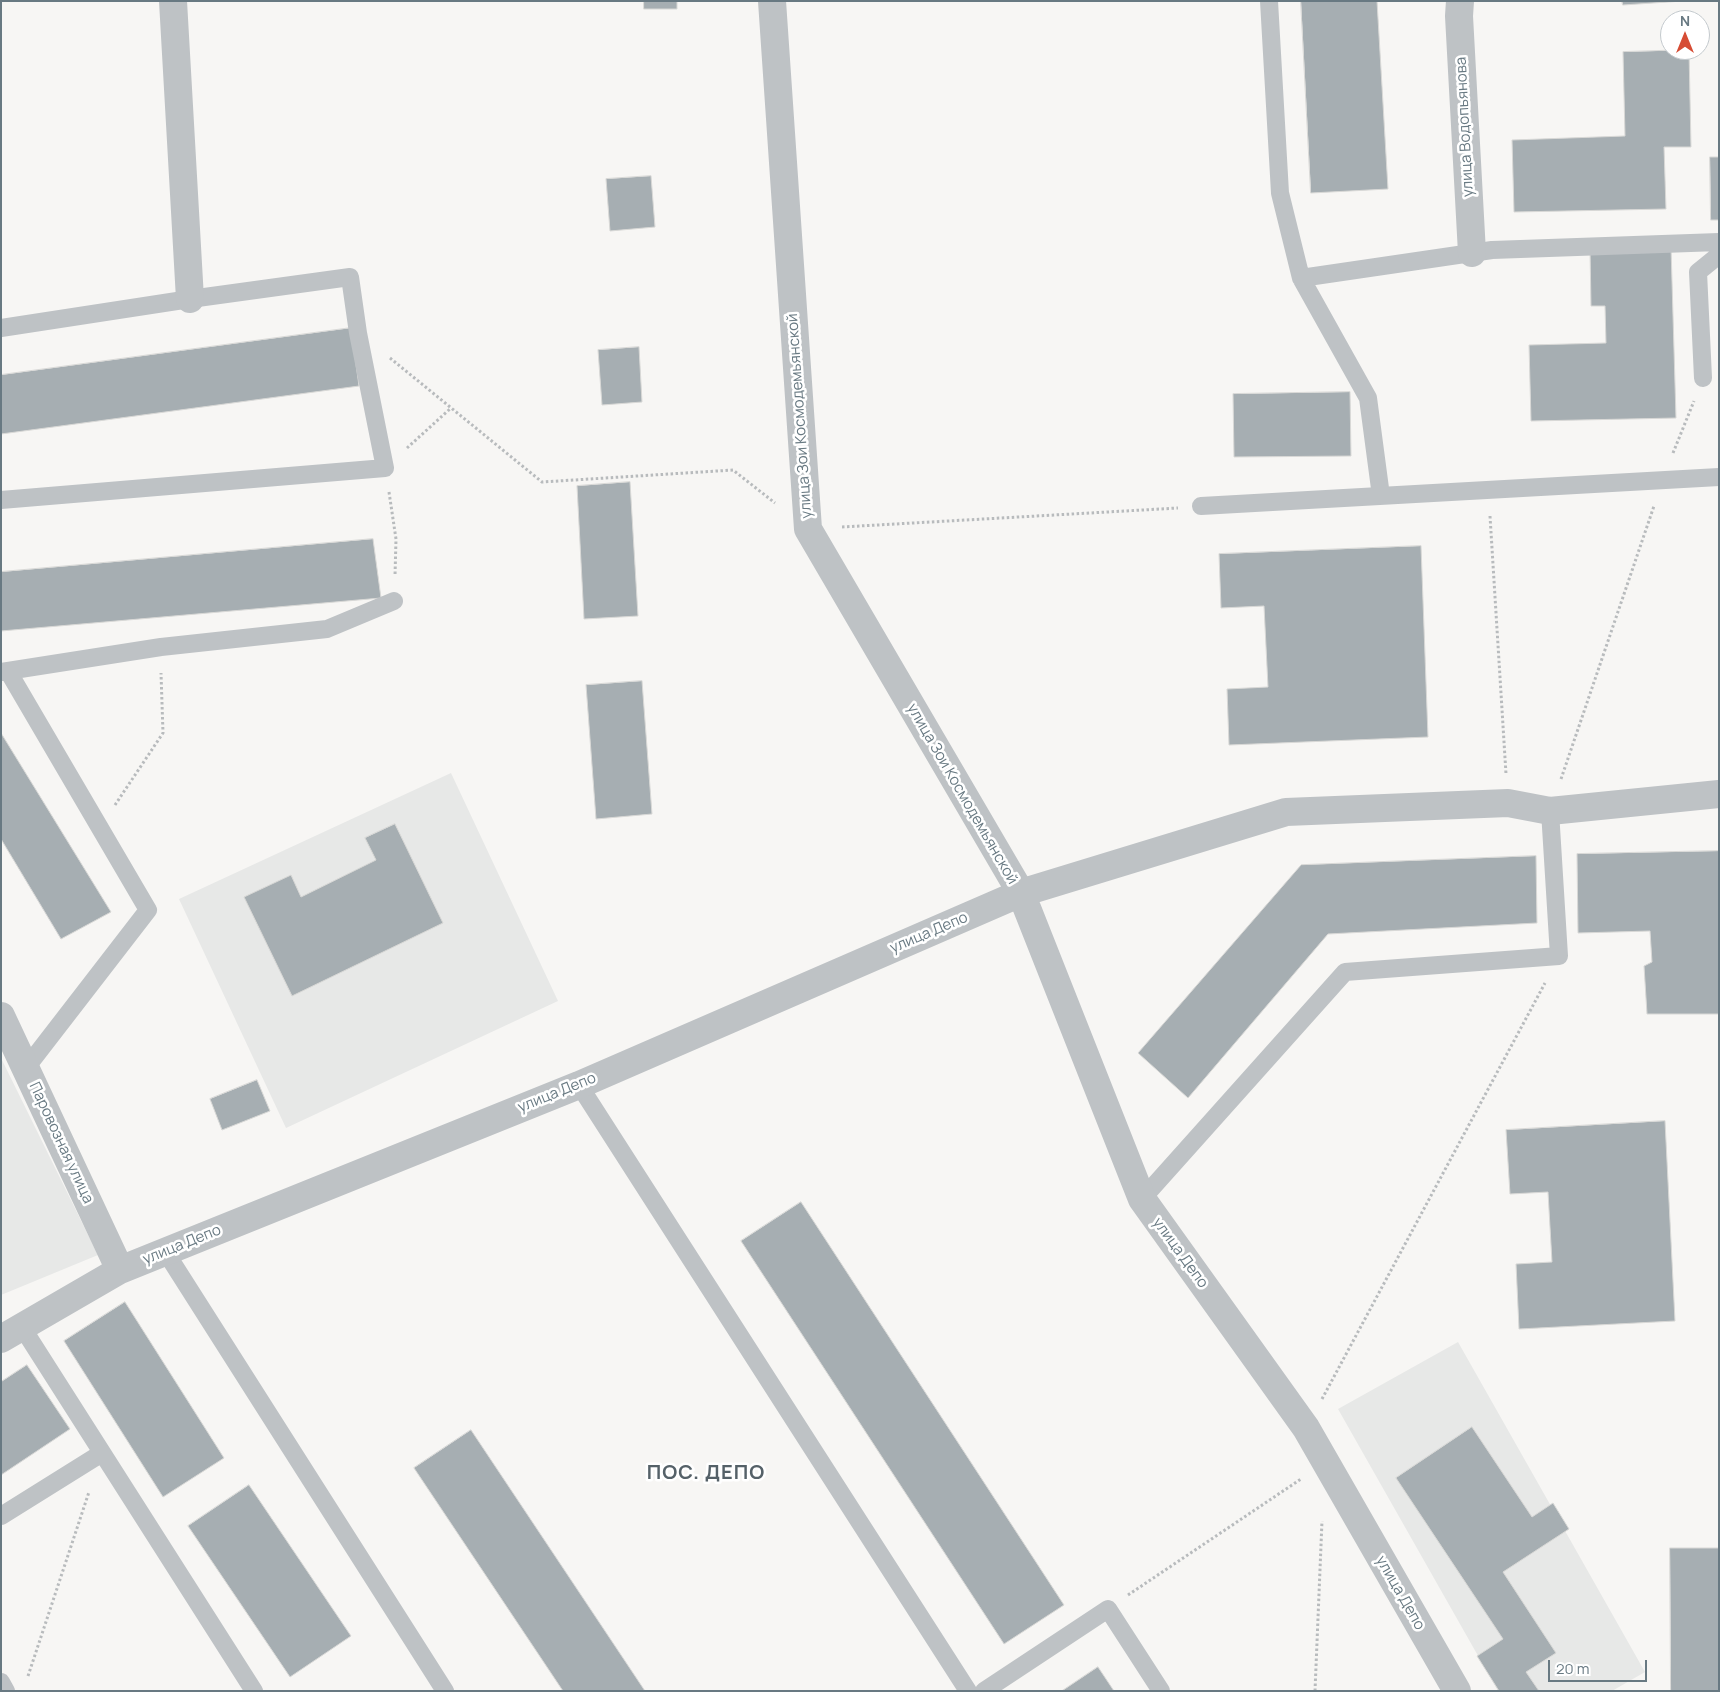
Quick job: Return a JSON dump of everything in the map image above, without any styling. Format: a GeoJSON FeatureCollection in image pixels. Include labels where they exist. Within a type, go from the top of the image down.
{"type":"FeatureCollection","features":[{"type":"Feature","properties":{"kind":"street"},"geometry":{"type":"LineString","coordinates":[[172,1],[190,299]]}},
{"type":"Feature","properties":{"kind":"street","name":"улица Зои Космодемьянской"},"geometry":{"type":"LineString","coordinates":[[772,1],[808,529],[1021,893]]}},
{"type":"Feature","properties":{"kind":"street","name":"улица Водопьянова"},"geometry":{"type":"LineString","coordinates":[[1460,1],[1459,16],[1472,253]]}},
{"type":"Feature","properties":{"kind":"street"},"geometry":{"type":"LineString","coordinates":[[1021,893],[1286,812],[1508,803],[1550,811],[1719,794]]}},
{"type":"Feature","properties":{"kind":"street","name":"улица Депо"},"geometry":{"type":"LineString","coordinates":[[12,1333],[120,1270],[579,1085],[1021,893],[1142,1199],[1306,1428],[1457,1691]]}},
{"type":"Feature","properties":{"kind":"street","name":"Паровозная улица"},"geometry":{"type":"LineString","coordinates":[[1,1016],[120,1270]]}},
{"type":"Feature","properties":{"kind":"lane"},"geometry":{"type":"LineString","coordinates":[[1268,1],[1280,194],[1302,278],[1368,398],[1381,496]]}},
{"type":"Feature","properties":{"kind":"lane"},"geometry":{"type":"LineString","coordinates":[[1302,278],[1492,250],[1719,242]]}},
{"type":"Feature","properties":{"kind":"lane"},"geometry":{"type":"LineString","coordinates":[[1702,378],[1698,272],[1719,255]]}},
{"type":"Feature","properties":{"kind":"lane"},"geometry":{"type":"LineString","coordinates":[[1,328],[350,277],[358,333],[386,468],[1,500]]}},
{"type":"Feature","properties":{"kind":"lane"},"geometry":{"type":"LineString","coordinates":[[1201,506],[1719,477]]}},
{"type":"Feature","properties":{"kind":"lane"},"geometry":{"type":"LineString","coordinates":[[26,1068],[148,910],[5,671],[161,647],[327,629],[394,601]]}},
{"type":"Feature","properties":{"kind":"lane"},"geometry":{"type":"LineString","coordinates":[[1142,1199],[1345,972],[1559,956],[1550,811]]}},
{"type":"Feature","properties":{"kind":"lane"},"geometry":{"type":"LineString","coordinates":[[579,1085],[968,1691]]}},
{"type":"Feature","properties":{"kind":"lane"},"geometry":{"type":"LineString","coordinates":[[165,1251],[445,1691]]}},
{"type":"Feature","properties":{"kind":"lane"},"geometry":{"type":"LineString","coordinates":[[12,1333],[102,1453],[254,1691]]}},
{"type":"Feature","properties":{"kind":"lane"},"geometry":{"type":"LineString","coordinates":[[1,1516],[102,1453]]}},
{"type":"Feature","properties":{"kind":"lane"},"geometry":{"type":"LineString","coordinates":[[984,1691],[1108,1609],[1161,1691]]}},
{"type":"Feature","properties":{"kind":"lane"},"geometry":{"type":"LineString","coordinates":[[1,1682],[6,1691]]}},
{"type":"Feature","properties":{"kind":"path"},"geometry":{"type":"LineString","coordinates":[[358,333],[542,482],[733,470],[808,529],[1201,506]]}},
{"type":"Feature","properties":{"kind":"path"},"geometry":{"type":"LineString","coordinates":[[1550,811],[1662,480],[1702,378]]}},
{"type":"Feature","properties":{"kind":"path"},"geometry":{"type":"LineString","coordinates":[[394,601],[396,539],[386,468],[451,408]]}},
{"type":"Feature","properties":{"kind":"path"},"geometry":{"type":"LineString","coordinates":[[1489,490],[1508,803]]}},
{"type":"Feature","properties":{"kind":"path"},"geometry":{"type":"LineString","coordinates":[[100,828],[163,733],[161,647]]}},
{"type":"Feature","properties":{"kind":"path"},"geometry":{"type":"LineString","coordinates":[[1306,1428],[1559,956]]}},
{"type":"Feature","properties":{"kind":"path"},"geometry":{"type":"LineString","coordinates":[[26,1682],[102,1453]]}},
{"type":"Feature","properties":{"kind":"path"},"geometry":{"type":"LineString","coordinates":[[1108,1609],[1325,1463]]}},
{"type":"Feature","properties":{"kind":"path"},"geometry":{"type":"LineString","coordinates":[[1315,1691],[1323,1512]]}},
{"type":"Feature","properties":{"kind":"shaded area"},"geometry":{"type":"Polygon","coordinates":[[[451,773],[558,1001],[286,1128],[179,899],[451,773]]]}},
{"type":"Feature","properties":{"kind":"shaded area"},"geometry":{"type":"Polygon","coordinates":[[[1,1058],[98,1255],[1,1295],[1,1058]]]}},
{"type":"Feature","properties":{"kind":"shaded area"},"geometry":{"type":"Polygon","coordinates":[[[1458,1342],[1645,1672],[1612,1691],[1498,1691],[1338,1409],[1458,1342]]]}},
{"type":"Feature","properties":{"kind":"building"},"geometry":{"type":"Polygon","coordinates":[[[644,1],[677,1],[677,9],[644,9],[644,1]]]}},
{"type":"Feature","properties":{"kind":"building"},"geometry":{"type":"Polygon","coordinates":[[[1301,1],[1377,1],[1388,189],[1311,193],[1301,1]]]}},
{"type":"Feature","properties":{"kind":"building"},"geometry":{"type":"Polygon","coordinates":[[[1622,1],[1683,1],[1623,5],[1622,1]]]}},
{"type":"Feature","properties":{"kind":"building"},"geometry":{"type":"Polygon","coordinates":[[[1660,51],[1660,60],[1689,60],[1691,147],[1664,147],[1666,209],[1514,212],[1512,140],[1625,136],[1623,52],[1660,51]]]}},
{"type":"Feature","properties":{"kind":"building"},"geometry":{"type":"Polygon","coordinates":[[[1710,157],[1719,157],[1719,220],[1711,220],[1710,157]]]}},
{"type":"Feature","properties":{"kind":"building"},"geometry":{"type":"Polygon","coordinates":[[[651,176],[655,227],[610,231],[606,179],[651,176]]]}},
{"type":"Feature","properties":{"kind":"building"},"geometry":{"type":"Polygon","coordinates":[[[1671,247],[1676,418],[1531,421],[1529,345],[1606,343],[1605,306],[1591,306],[1590,249],[1671,247]]]}},
{"type":"Feature","properties":{"kind":"building"},"geometry":{"type":"Polygon","coordinates":[[[351,328],[359,386],[1,434],[1,375],[351,328]]]}},
{"type":"Feature","properties":{"kind":"building"},"geometry":{"type":"Polygon","coordinates":[[[639,347],[642,402],[602,405],[598,350],[639,347]]]}},
{"type":"Feature","properties":{"kind":"building"},"geometry":{"type":"Polygon","coordinates":[[[1350,392],[1351,456],[1234,457],[1233,394],[1350,392]]]}},
{"type":"Feature","properties":{"kind":"building"},"geometry":{"type":"Polygon","coordinates":[[[630,482],[638,616],[584,619],[577,486],[630,482]]]}},
{"type":"Feature","properties":{"kind":"building"},"geometry":{"type":"Polygon","coordinates":[[[373,539],[381,598],[1,631],[1,572],[373,539]]]}},
{"type":"Feature","properties":{"kind":"building"},"geometry":{"type":"Polygon","coordinates":[[[1421,546],[1428,737],[1229,745],[1227,689],[1268,687],[1264,606],[1221,608],[1219,554],[1421,546]]]}},
{"type":"Feature","properties":{"kind":"building"},"geometry":{"type":"Polygon","coordinates":[[[642,681],[652,814],[596,819],[586,685],[642,681]]]}},
{"type":"Feature","properties":{"kind":"building"},"geometry":{"type":"Polygon","coordinates":[[[1,733],[111,912],[61,939],[1,839],[1,733]]]}},
{"type":"Feature","properties":{"kind":"building"},"geometry":{"type":"Polygon","coordinates":[[[395,824],[443,923],[292,996],[244,897],[291,875],[301,897],[376,860],[365,838],[395,824]]]}},
{"type":"Feature","properties":{"kind":"building"},"geometry":{"type":"Polygon","coordinates":[[[1719,851],[1719,1014],[1647,1014],[1644,966],[1652,962],[1650,931],[1578,933],[1577,854],[1719,851]]]}},
{"type":"Feature","properties":{"kind":"building"},"geometry":{"type":"Polygon","coordinates":[[[1536,856],[1537,923],[1328,934],[1188,1098],[1138,1053],[1301,865],[1536,856]]]}},
{"type":"Feature","properties":{"kind":"building"},"geometry":{"type":"Polygon","coordinates":[[[257,1080],[270,1111],[222,1130],[210,1099],[257,1080]]]}},
{"type":"Feature","properties":{"kind":"building"},"geometry":{"type":"Polygon","coordinates":[[[1665,1121],[1675,1321],[1519,1329],[1516,1264],[1552,1262],[1548,1192],[1510,1194],[1506,1130],[1665,1121]]]}},
{"type":"Feature","properties":{"kind":"building"},"geometry":{"type":"Polygon","coordinates":[[[801,1202],[1064,1605],[1004,1644],[741,1241],[801,1202]]]}},
{"type":"Feature","properties":{"kind":"building"},"geometry":{"type":"Polygon","coordinates":[[[125,1302],[224,1458],[163,1497],[64,1341],[125,1302]]]}},
{"type":"Feature","properties":{"kind":"building"},"geometry":{"type":"Polygon","coordinates":[[[27,1365],[70,1429],[1,1475],[1,1382],[27,1365]]]}},
{"type":"Feature","properties":{"kind":"building"},"geometry":{"type":"Polygon","coordinates":[[[1472,1427],[1532,1517],[1553,1503],[1569,1529],[1503,1572],[1556,1653],[1526,1672],[1539,1691],[1499,1691],[1477,1656],[1503,1639],[1396,1478],[1472,1427]]]}},
{"type":"Feature","properties":{"kind":"building"},"geometry":{"type":"Polygon","coordinates":[[[471,1430],[645,1691],[563,1691],[414,1468],[471,1430]]]}},
{"type":"Feature","properties":{"kind":"building"},"geometry":{"type":"Polygon","coordinates":[[[249,1485],[351,1636],[290,1677],[188,1526],[249,1485]]]}},
{"type":"Feature","properties":{"kind":"building"},"geometry":{"type":"Polygon","coordinates":[[[1670,1548],[1719,1548],[1719,1691],[1671,1691],[1670,1548]]]}},
{"type":"Feature","properties":{"kind":"building"},"geometry":{"type":"Polygon","coordinates":[[[1098,1667],[1114,1691],[1062,1691],[1098,1667]]]}},
{"type":"Feature","properties":{"kind":"district","name":"ПОС. ДЕПО"},"geometry":{"type":"Point","coordinates":[706,1473]}}]}
